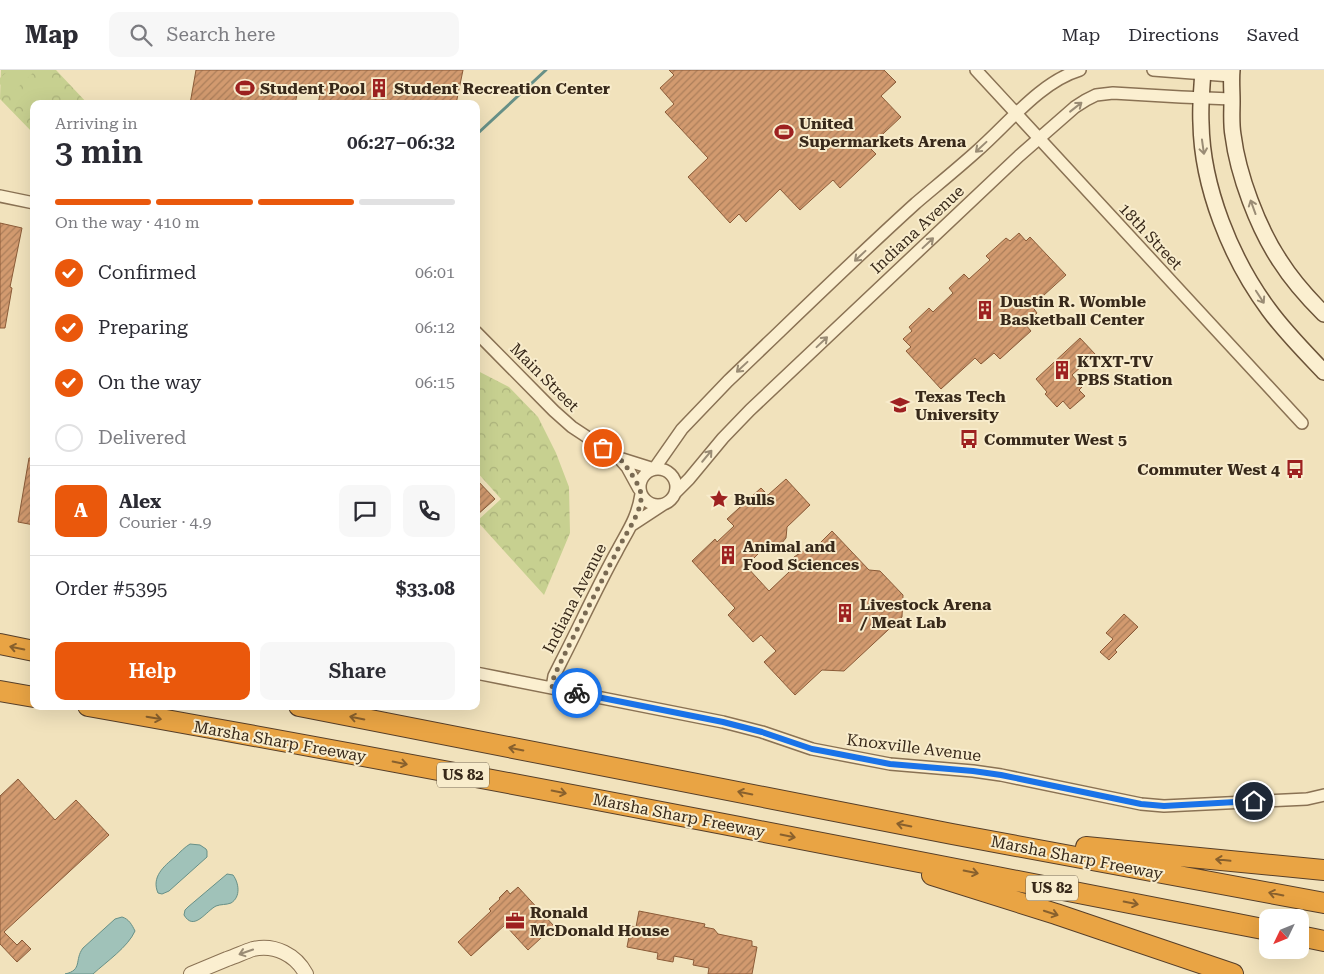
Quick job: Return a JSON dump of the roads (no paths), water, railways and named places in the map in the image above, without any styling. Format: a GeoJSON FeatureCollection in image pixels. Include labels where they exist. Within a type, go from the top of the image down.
{"type":"FeatureCollection","features":[{"type":"Feature","properties":{"kind":"highway"},"geometry":{"type":"LineString","coordinates":[[0,644],[30,650]]}},
{"type":"Feature","properties":{"kind":"highway"},"geometry":{"type":"LineString","coordinates":[[0,691],[30,696]]}},
{"type":"Feature","properties":{"kind":"highway","name":"Marsha Sharp Freeway"},"geometry":{"type":"LineString","coordinates":[[111,710],[528,786],[1259,928]]}},
{"type":"Feature","properties":{"kind":"highway","name":"Marsha Sharp Freeway"},"geometry":{"type":"LineString","coordinates":[[320,710],[952,834],[1324,903]]}},
{"type":"Feature","properties":{"kind":"highway"},"geometry":{"type":"LineString","coordinates":[[952,834],[1324,870]]}},
{"type":"Feature","properties":{"kind":"highway"},"geometry":{"type":"LineString","coordinates":[[838,845],[1056,914],[1233,974]]}},
{"type":"Feature","properties":{"kind":"highway"},"geometry":{"type":"LineString","coordinates":[[1309,938],[1324,941]]}},
{"type":"Feature","properties":{"kind":"main road"},"geometry":{"type":"LineString","coordinates":[[1202,72],[1200,122],[1202,140],[1208,178],[1219,217],[1234,253],[1267,308],[1289,335],[1324,372]]}},
{"type":"Feature","properties":{"kind":"main road"},"geometry":{"type":"LineString","coordinates":[[1231,73],[1233,136],[1237,157],[1256,216],[1281,263],[1324,314]]}},
{"type":"Feature","properties":{"kind":"street","name":"18th Street"},"geometry":{"type":"LineString","coordinates":[[976,70],[1302,423]]}},
{"type":"Feature","properties":{"kind":"street","name":"Indiana Avenue"},"geometry":{"type":"LineString","coordinates":[[654,469],[682,429],[728,381],[906,213],[1038,94],[1057,79],[1080,70]]}},
{"type":"Feature","properties":{"kind":"street"},"geometry":{"type":"LineString","coordinates":[[1153,70],[1231,73]]}},
{"type":"Feature","properties":{"kind":"street","name":"Indiana Avenue"},"geometry":{"type":"LineString","coordinates":[[675,493],[722,438],[750,410],[1039,139],[1086,100],[1113,92],[1232,99]]}},
{"type":"Feature","properties":{"kind":"street"},"geometry":{"type":"LineString","coordinates":[[0,196],[30,202]]}},
{"type":"Feature","properties":{"kind":"street","name":"Main Street"},"geometry":{"type":"LineString","coordinates":[[480,336],[572,427],[619,458],[627,467],[640,492]]}},
{"type":"Feature","properties":{"kind":"street","name":"Main Street"},"geometry":{"type":"LineString","coordinates":[[619,458],[654,469]]}},
{"type":"Feature","properties":{"kind":"street"},"geometry":{"type":"LineString","coordinates":[[654,469],[662,470],[672,476],[676,487],[672,498],[664,504],[648,503],[640,492],[642,478],[646,473],[654,469]]}},
{"type":"Feature","properties":{"kind":"street","name":"Indiana Avenue"},"geometry":{"type":"LineString","coordinates":[[552,688],[554,676],[617,550],[632,525],[640,503],[640,492]]}},
{"type":"Feature","properties":{"kind":"street","name":"Indiana Avenue"},"geometry":{"type":"LineString","coordinates":[[632,525],[664,504]]}},
{"type":"Feature","properties":{"kind":"street","name":"Knoxville Avenue"},"geometry":{"type":"LineString","coordinates":[[480,674],[723,722],[762,732],[812,749],[890,764],[1001,775],[1141,804],[1164,806],[1307,799],[1324,795]]}},
{"type":"Feature","properties":{"kind":"street"},"geometry":{"type":"LineString","coordinates":[[191,974],[254,949],[267,948],[286,953],[292,957],[302,966],[306,974]]}},
{"type":"Feature","properties":{"kind":"water"},"geometry":{"type":"Polygon","coordinates":[[[190,844],[200,845],[206,849],[207,857],[169,891],[162,894],[158,893],[156,882],[160,872],[190,844]]]}},
{"type":"Feature","properties":{"kind":"water"},"geometry":{"type":"Polygon","coordinates":[[[227,874],[233,875],[237,882],[238,894],[234,900],[229,904],[216,906],[196,921],[188,920],[184,915],[185,910],[227,874]]]}},
{"type":"Feature","properties":{"kind":"water"},"geometry":{"type":"Polygon","coordinates":[[[122,917],[131,924],[135,931],[122,948],[93,974],[65,974],[74,970],[83,948],[115,919],[122,917]]]}},
{"type":"Feature","properties":{"kind":"waterway"},"geometry":{"type":"LineString","coordinates":[[480,131],[546,70]]}},
{"type":"Feature","properties":{"kind":"place","name":"Student Pool"},"geometry":{"type":"Point","coordinates":[245,88]}},
{"type":"Feature","properties":{"kind":"place","name":"Student Recreation Center"},"geometry":{"type":"Point","coordinates":[379,88]}},
{"type":"Feature","properties":{"kind":"place","name":"United Supermarkets Arena"},"geometry":{"type":"Point","coordinates":[784,132]}},
{"type":"Feature","properties":{"kind":"place","name":"Dustin R. Womble Basketball Center"},"geometry":{"type":"Point","coordinates":[985,310]}},
{"type":"Feature","properties":{"kind":"place","name":"KTXT-TV PBS Station"},"geometry":{"type":"Point","coordinates":[1062,370]}},
{"type":"Feature","properties":{"kind":"place","name":"Texas Tech University"},"geometry":{"type":"Point","coordinates":[900,405]}},
{"type":"Feature","properties":{"kind":"place","name":"Commuter West 5"},"geometry":{"type":"Point","coordinates":[969,439]}},
{"type":"Feature","properties":{"kind":"place","name":"Commuter West 4"},"geometry":{"type":"Point","coordinates":[1295,469]}},
{"type":"Feature","properties":{"kind":"place","name":"Bulls"},"geometry":{"type":"Point","coordinates":[719,499]}},
{"type":"Feature","properties":{"kind":"place","name":"Animal and Food Sciences"},"geometry":{"type":"Point","coordinates":[728,555]}},
{"type":"Feature","properties":{"kind":"place","name":"Livestock Arena / Meat Lab"},"geometry":{"type":"Point","coordinates":[845,613]}},
{"type":"Feature","properties":{"kind":"place","name":"Ronald McDonald House"},"geometry":{"type":"Point","coordinates":[515,921]}}]}
